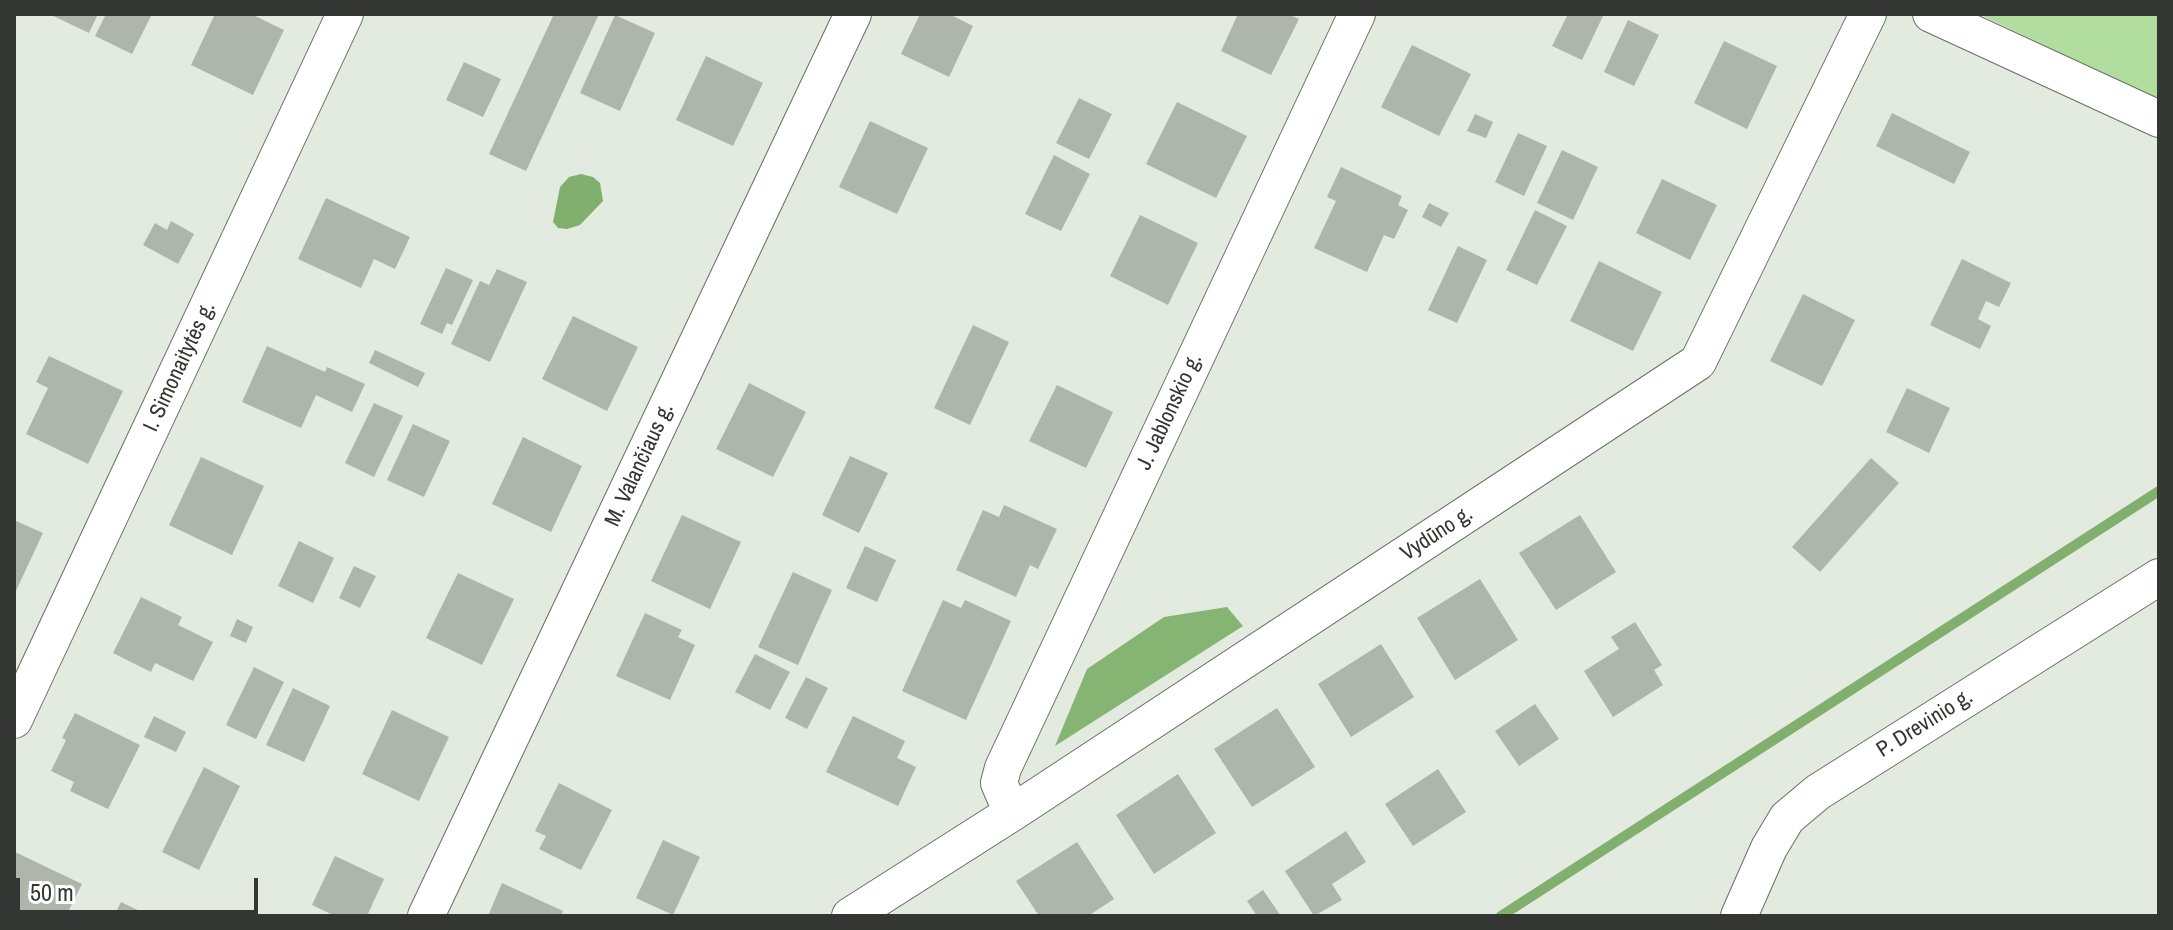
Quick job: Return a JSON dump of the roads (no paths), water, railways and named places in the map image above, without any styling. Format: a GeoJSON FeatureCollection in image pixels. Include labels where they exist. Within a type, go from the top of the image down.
{"type":"FeatureCollection","features":[{"type":"Feature","properties":{"kind":"street","name":"I. Simonaitytės g."},"geometry":{"type":"LineString","coordinates":[[16,710],[345,14]]}},
{"type":"Feature","properties":{"kind":"street","name":"M. Valančiaus g."},"geometry":{"type":"LineString","coordinates":[[426,916],[853,14]]}},
{"type":"Feature","properties":{"kind":"street","name":"J. Jablonskio g."},"geometry":{"type":"LineString","coordinates":[[1015,811],[999,783],[1003,768],[1357,14]]}},
{"type":"Feature","properties":{"kind":"street","name":"Vydūno g."},"geometry":{"type":"LineString","coordinates":[[850,916],[1698,362],[1868,14]]}},
{"type":"Feature","properties":{"kind":"street"},"geometry":{"type":"LineString","coordinates":[[1931,14],[2159,119]]}},
{"type":"Feature","properties":{"kind":"street","name":"P. Drevinio g."},"geometry":{"type":"LineString","coordinates":[[1739,916],[1769,848],[1787,818],[1818,792],[2159,577]]}},
{"type":"Feature","properties":{"kind":"waterway"},"geometry":{"type":"LineString","coordinates":[[1501,916],[2159,491]]}}]}
